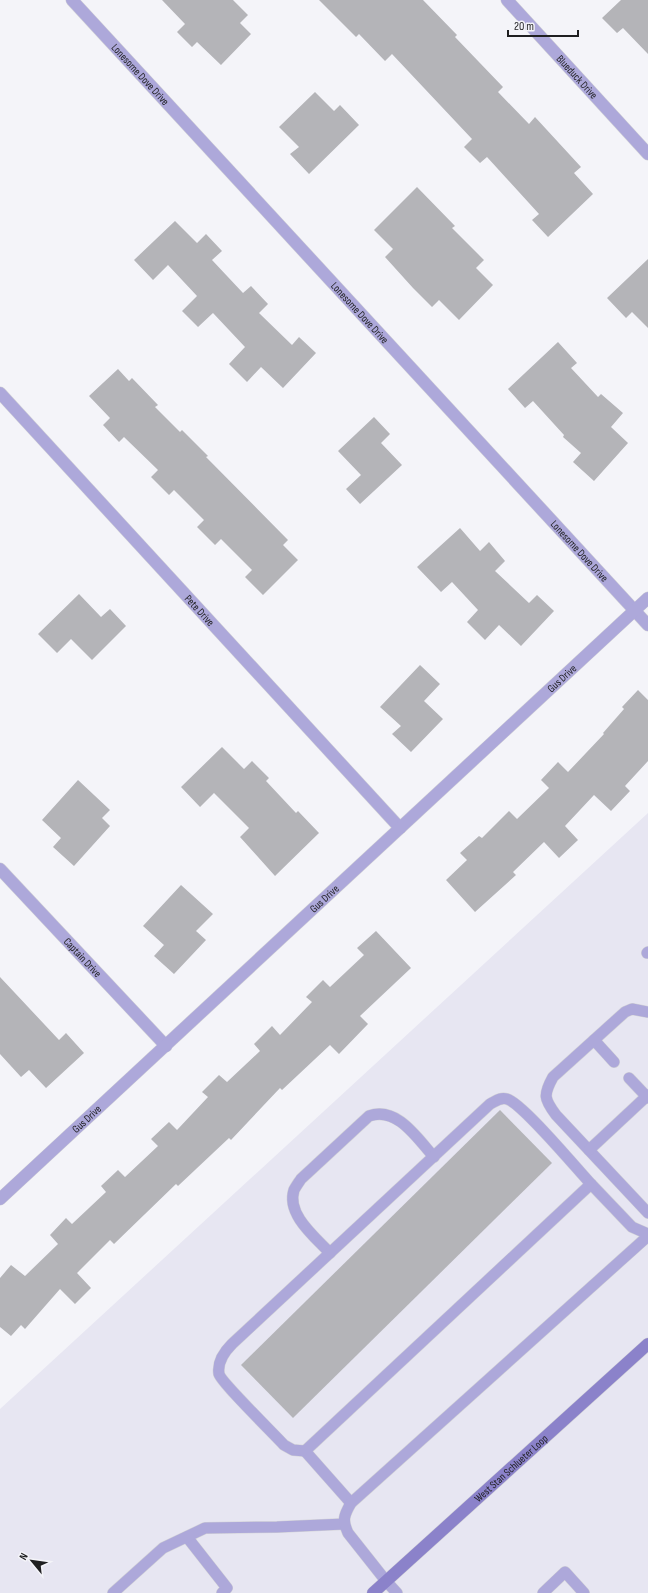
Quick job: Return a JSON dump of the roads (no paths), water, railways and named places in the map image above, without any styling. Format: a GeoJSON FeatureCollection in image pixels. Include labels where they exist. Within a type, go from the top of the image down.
{"type":"FeatureCollection","features":[{"type":"Feature","properties":{"kind":"main road","name":"West Stan Schlueter Loop"},"geometry":{"type":"LineString","coordinates":[[373,1593],[648,1344]]}},
{"type":"Feature","properties":{"kind":"street","name":"Lonesome Dove Drive"},"geometry":{"type":"LineString","coordinates":[[72,0],[648,625]]}},
{"type":"Feature","properties":{"kind":"street","name":"Blueduck Drive"},"geometry":{"type":"LineString","coordinates":[[507,0],[648,154]]}},
{"type":"Feature","properties":{"kind":"street","name":"Pete Drive"},"geometry":{"type":"LineString","coordinates":[[0,393],[400,828]]}},
{"type":"Feature","properties":{"kind":"street","name":"Gus Drive"},"geometry":{"type":"LineString","coordinates":[[0,1199],[648,598]]}},
{"type":"Feature","properties":{"kind":"street","name":"Captain Drive"},"geometry":{"type":"LineString","coordinates":[[0,868],[166,1046]]}},
{"type":"Feature","properties":{"kind":"lane"},"geometry":{"type":"LineString","coordinates":[[648,1012],[632,1009],[625,1012],[553,1077],[546,1089],[545,1097],[556,1115],[648,1213]]}},
{"type":"Feature","properties":{"kind":"lane"},"geometry":{"type":"LineString","coordinates":[[594,1040],[614,1062]]}},
{"type":"Feature","properties":{"kind":"lane"},"geometry":{"type":"LineString","coordinates":[[589,1150],[648,1096],[629,1078]]}},
{"type":"Feature","properties":{"kind":"lane"},"geometry":{"type":"LineString","coordinates":[[351,1503],[305,1451],[293,1450],[284,1445],[228,1386],[219,1375],[219,1362],[224,1353],[232,1344],[490,1104],[500,1098],[508,1099],[523,1110],[632,1227],[648,1235],[351,1503],[345,1513],[344,1524],[348,1533],[396,1593]]}},
{"type":"Feature","properties":{"kind":"lane"},"geometry":{"type":"LineString","coordinates":[[330,1253],[299,1219],[294,1210],[294,1190],[301,1179],[369,1116],[377,1113],[395,1117],[434,1157]]}},
{"type":"Feature","properties":{"kind":"lane"},"geometry":{"type":"LineString","coordinates":[[305,1451],[591,1184]]}},
{"type":"Feature","properties":{"kind":"lane"},"geometry":{"type":"LineString","coordinates":[[113,1593],[163,1548],[205,1528],[344,1524]]}},
{"type":"Feature","properties":{"kind":"lane"},"geometry":{"type":"LineString","coordinates":[[187,1537],[228,1588],[222,1593]]}},
{"type":"Feature","properties":{"kind":"lane"},"geometry":{"type":"LineString","coordinates":[[543,1593],[565,1572],[584,1593]]}}]}
